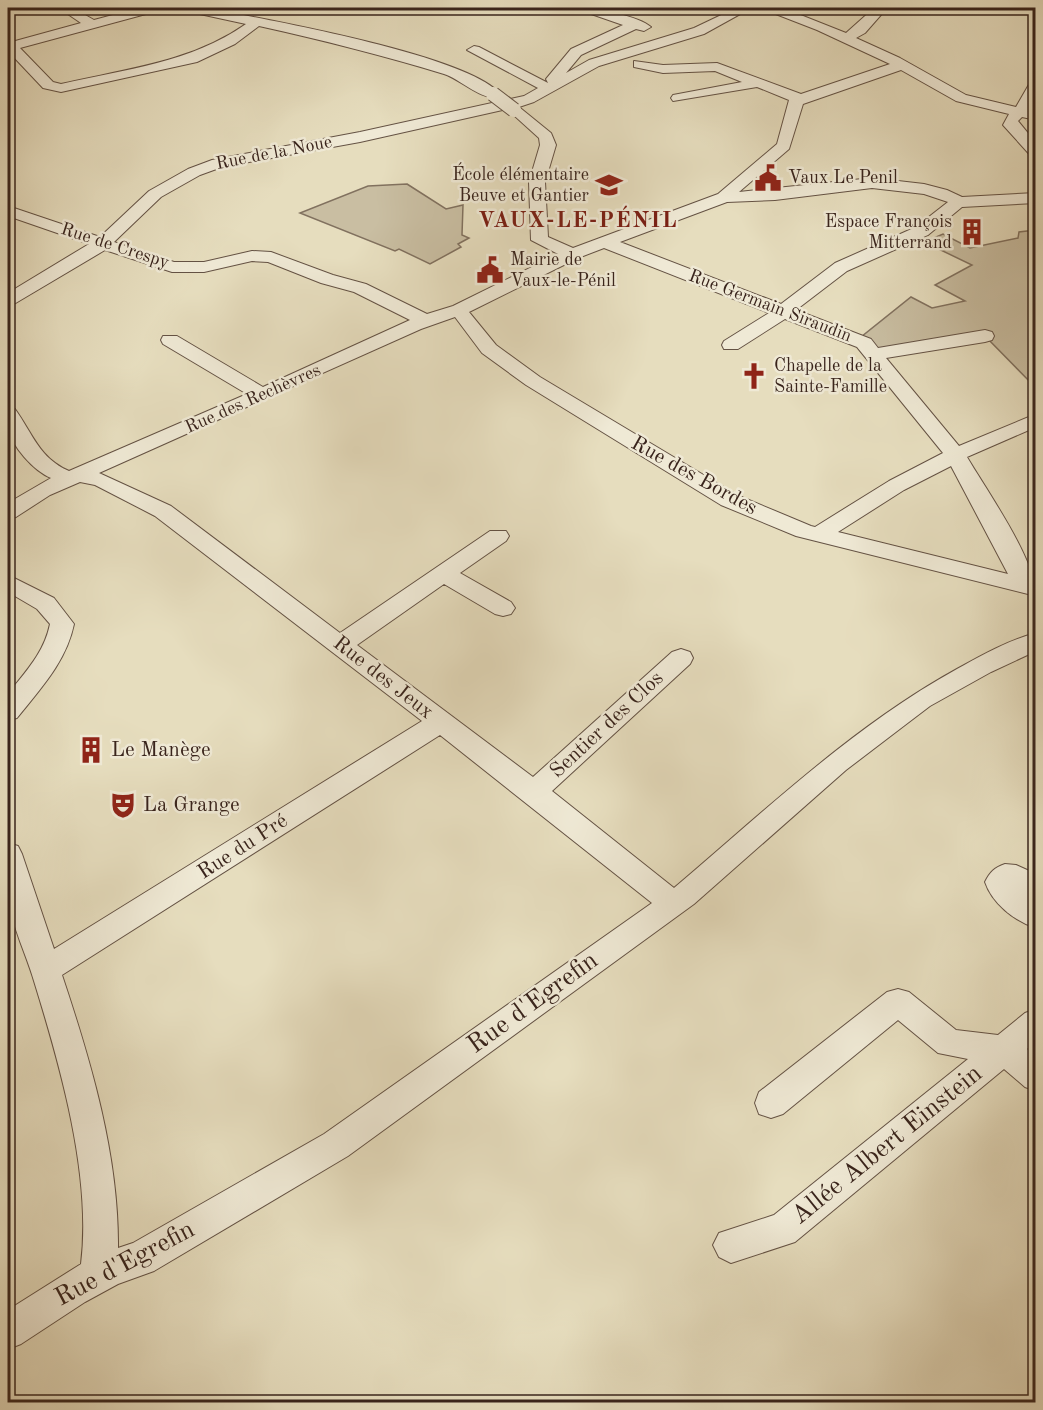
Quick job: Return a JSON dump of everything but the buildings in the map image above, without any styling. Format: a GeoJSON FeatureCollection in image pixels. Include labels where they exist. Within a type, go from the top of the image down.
{"type":"FeatureCollection","features":[{"type":"Feature","properties":{"kind":"street"},"geometry":{"type":"LineString","coordinates":[[65,8],[92,24]]}},
{"type":"Feature","properties":{"kind":"street"},"geometry":{"type":"LineString","coordinates":[[152,8],[9,46],[48,86],[61,87],[192,59],[230,41],[258,21]]}},
{"type":"Feature","properties":{"kind":"street"},"geometry":{"type":"LineString","coordinates":[[191,8],[357,43],[458,74],[505,103],[546,136],[548,145],[537,182],[540,240],[572,254]]}},
{"type":"Feature","properties":{"kind":"street"},"geometry":{"type":"LineString","coordinates":[[580,8],[679,37]]}},
{"type":"Feature","properties":{"kind":"street","name":"Rue de la Noue"},"geometry":{"type":"LineString","coordinates":[[8,300],[102,244],[155,195],[194,172],[218,162],[360,137],[505,103],[546,88],[594,63],[699,31],[745,8]]}},
{"type":"Feature","properties":{"kind":"street"},"geometry":{"type":"LineString","coordinates":[[772,8],[847,38],[961,98],[1017,114],[1035,116]]}},
{"type":"Feature","properties":{"kind":"street"},"geometry":{"type":"LineString","coordinates":[[847,38],[860,30],[881,8]]}},
{"type":"Feature","properties":{"kind":"street","name":"Rue de la Noue"},"geometry":{"type":"LineString","coordinates":[[546,88],[576,52],[636,24]]}},
{"type":"Feature","properties":{"kind":"street"},"geometry":{"type":"LineString","coordinates":[[474,50],[546,88]]}},
{"type":"Feature","properties":{"kind":"street"},"geometry":{"type":"LineString","coordinates":[[571,57],[594,63]]}},
{"type":"Feature","properties":{"kind":"street"},"geometry":{"type":"LineString","coordinates":[[639,64],[663,69],[717,68],[800,99]]}},
{"type":"Feature","properties":{"kind":"street"},"geometry":{"type":"LineString","coordinates":[[724,196],[784,146],[791,130],[794,105],[800,99],[901,65]]}},
{"type":"Feature","properties":{"kind":"street"},"geometry":{"type":"LineString","coordinates":[[678,98],[758,83]]}},
{"type":"Feature","properties":{"kind":"street"},"geometry":{"type":"LineString","coordinates":[[1035,84],[1011,125],[1035,153]]}},
{"type":"Feature","properties":{"kind":"street"},"geometry":{"type":"LineString","coordinates":[[724,196],[751,197],[875,181],[944,194],[958,202],[1035,198]]}},
{"type":"Feature","properties":{"kind":"street","name":"Rue des Rechèvres"},"geometry":{"type":"LineString","coordinates":[[8,512],[42,490],[426,321],[459,310],[572,254],[724,196]]}},
{"type":"Feature","properties":{"kind":"street"},"geometry":{"type":"LineString","coordinates":[[731,345],[784,311],[841,267],[922,231],[958,202]]}},
{"type":"Feature","properties":{"kind":"street","name":"Rue de Crespy"},"geometry":{"type":"LineString","coordinates":[[8,212],[172,267],[204,267],[252,256],[272,257],[327,279],[360,288],[426,321]]}},
{"type":"Feature","properties":{"kind":"street","name":"Rue Germain Siraudin"},"geometry":{"type":"LineString","coordinates":[[604,242],[864,343],[956,454],[1030,587]]}},
{"type":"Feature","properties":{"kind":"street","name":"Rue de la Noue"},"geometry":{"type":"LineString","coordinates":[[8,313],[46,278]]}},
{"type":"Feature","properties":{"kind":"street","name":"Rue des Bordes"},"geometry":{"type":"LineString","coordinates":[[459,310],[477,337],[489,349],[533,381],[729,500],[818,535],[1030,587]]}},
{"type":"Feature","properties":{"kind":"street"},"geometry":{"type":"LineString","coordinates":[[874,354],[985,336]]}},
{"type":"Feature","properties":{"kind":"street"},"geometry":{"type":"LineString","coordinates":[[170,340],[262,395]]}},
{"type":"Feature","properties":{"kind":"street","name":"Rue des Jeux"},"geometry":{"type":"LineString","coordinates":[[8,413],[36,459],[45,468],[73,476],[102,480],[163,510],[534,792],[673,904]]}},
{"type":"Feature","properties":{"kind":"street"},"geometry":{"type":"LineString","coordinates":[[818,535],[874,497],[956,454],[1035,420]]}},
{"type":"Feature","properties":{"kind":"street"},"geometry":{"type":"LineString","coordinates":[[340,645],[498,536]]}},
{"type":"Feature","properties":{"kind":"street"},"geometry":{"type":"LineString","coordinates":[[443,573],[503,608]]}},
{"type":"Feature","properties":{"kind":"street"},"geometry":{"type":"LineString","coordinates":[[8,583],[43,600],[55,611],[62,624],[58,642],[48,662],[8,711]]}},
{"type":"Feature","properties":{"kind":"street","name":"Rue d'Egrefin"},"geometry":{"type":"LineString","coordinates":[[8,1331],[97,1274],[141,1258],[336,1144],[673,904],[711,875],[837,763],[896,718],[972,672],[1035,641]]}},
{"type":"Feature","properties":{"kind":"street","name":"Sentier des Clos"},"geometry":{"type":"LineString","coordinates":[[534,792],[681,658]]}},
{"type":"Feature","properties":{"kind":"street","name":"Rue du Pré"},"geometry":{"type":"LineString","coordinates":[[45,970],[187,884],[440,722]]}},
{"type":"Feature","properties":{"kind":"street"},"geometry":{"type":"LineString","coordinates":[[8,854],[68,1038],[97,1171],[102,1251],[97,1274]]}},
{"type":"Feature","properties":{"kind":"street"},"geometry":{"type":"LineString","coordinates":[[1035,889],[1016,877],[1005,876],[999,882],[1002,891],[1035,916]]}},
{"type":"Feature","properties":{"kind":"street"},"geometry":{"type":"LineString","coordinates":[[771,1103],[898,1002],[949,1043],[1005,1050],[1035,1077]]}},
{"type":"Feature","properties":{"kind":"street","name":"Allée Albert Einstein"},"geometry":{"type":"LineString","coordinates":[[731,1245],[783,1230],[1005,1050],[1035,1023]]}},
{"type":"Feature","properties":{"kind":"shaded area"},"geometry":{"type":"Polygon","coordinates":[[[407,184],[446,209],[463,205],[462,235],[469,238],[458,244],[461,247],[430,264],[399,249],[395,251],[300,213],[368,186],[407,184]]]}},
{"type":"Feature","properties":{"kind":"shaded area"},"geometry":{"type":"Polygon","coordinates":[[[1035,230],[1035,387],[985,336],[878,350],[861,337],[911,297],[932,308],[965,301],[935,285],[972,265],[924,242],[943,234],[970,248],[1018,238],[1019,232],[1035,230]]]}},
{"type":"Feature","properties":{"kind":"place","name":"Vaux Le Penil"},"geometry":{"type":"Point","coordinates":[768,178]}},
{"type":"Feature","properties":{"kind":"place","name":"École élémentaire Beuve et Gantier"},"geometry":{"type":"Point","coordinates":[609,185]}},
{"type":"Feature","properties":{"kind":"place","name":"Espace François Mitterrand"},"geometry":{"type":"Point","coordinates":[972,232]}},
{"type":"Feature","properties":{"kind":"place","name":"Mairie de Vaux-le-Pénil"},"geometry":{"type":"Point","coordinates":[490,270]}},
{"type":"Feature","properties":{"kind":"place","name":"Chapelle de la Sainte-Famille"},"geometry":{"type":"Point","coordinates":[754,376]}},
{"type":"Feature","properties":{"kind":"place","name":"Le Manège"},"geometry":{"type":"Point","coordinates":[91,750]}},
{"type":"Feature","properties":{"kind":"place","name":"La Grange"},"geometry":{"type":"Point","coordinates":[123,805]}},
{"type":"Feature","properties":{"kind":"district","name":"VAUX-LE-PÉNIL"},"geometry":{"type":"Point","coordinates":[578,221]}}]}
